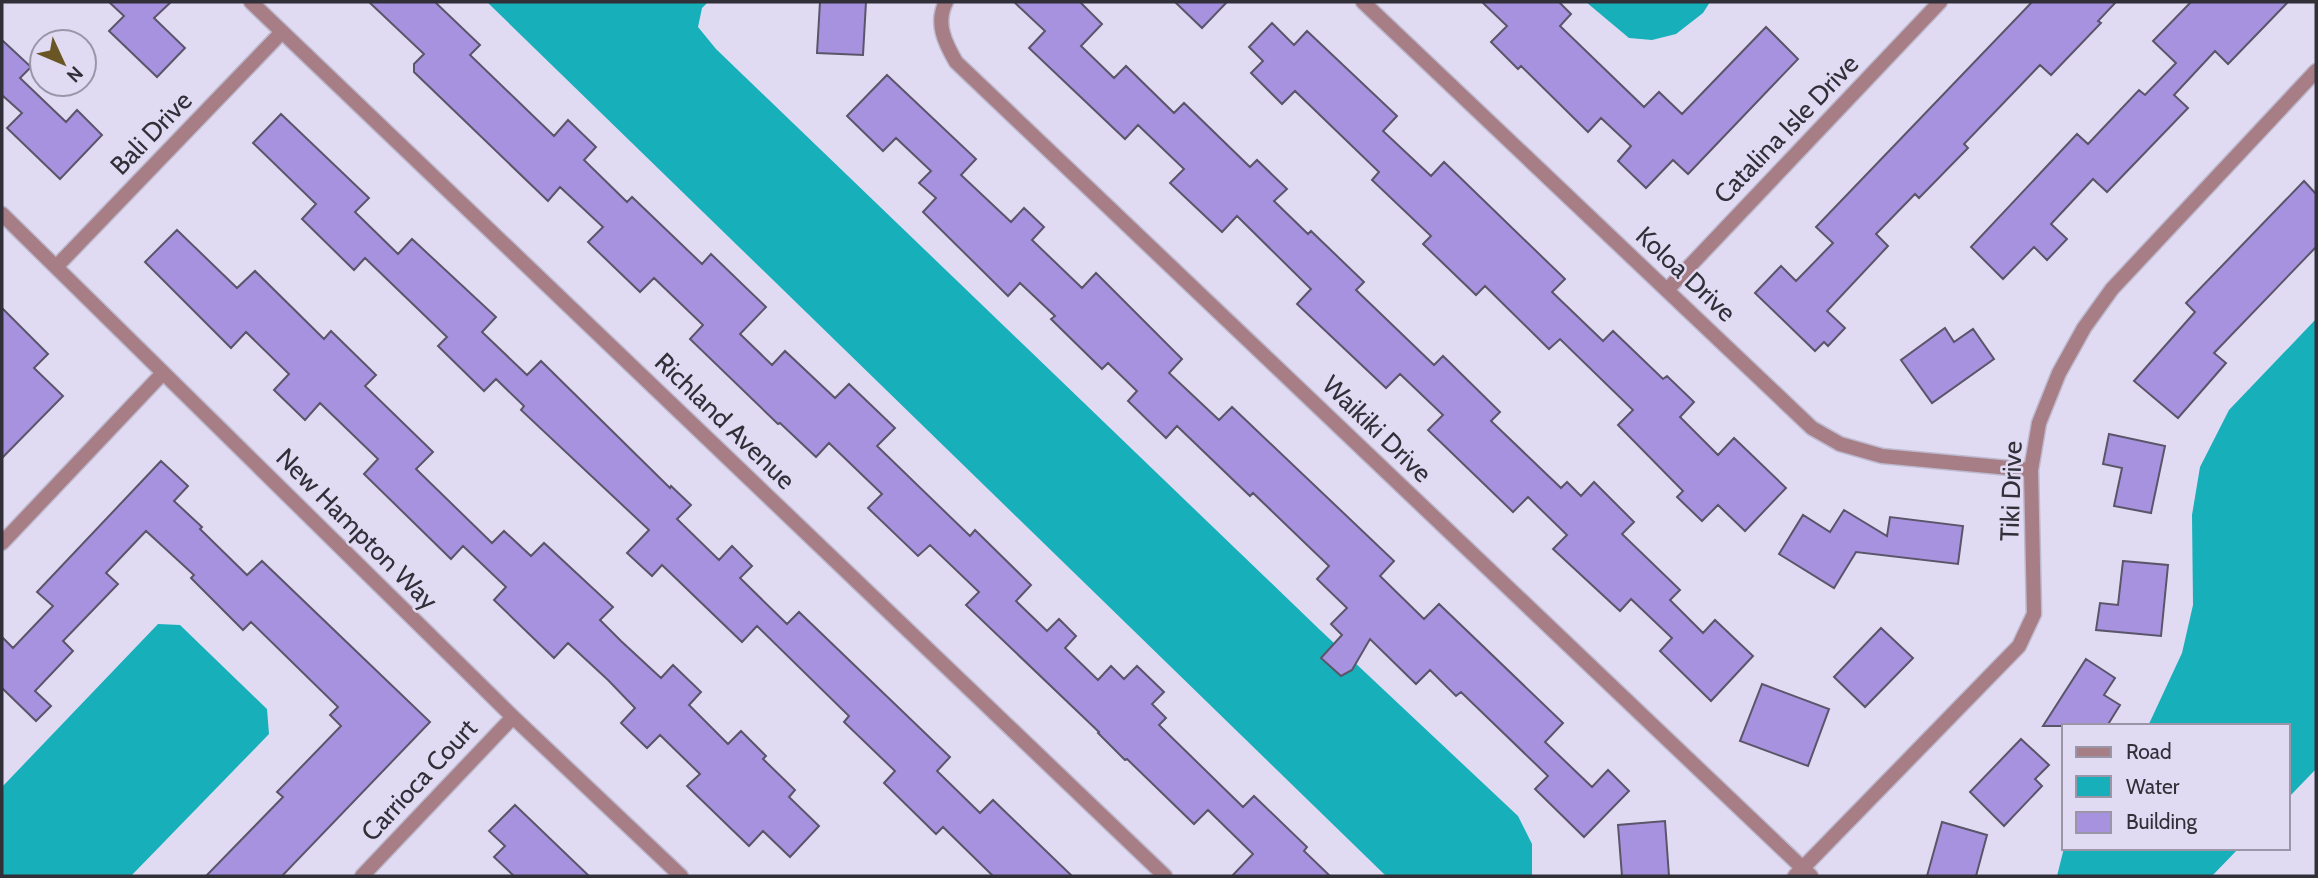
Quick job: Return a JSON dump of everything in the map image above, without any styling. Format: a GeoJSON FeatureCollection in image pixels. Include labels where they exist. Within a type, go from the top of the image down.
{"type":"FeatureCollection","features":[{"type":"Feature","properties":{"kind":"street","name":"Richland Avenue"},"geometry":{"type":"LineString","coordinates":[[251,2],[1165,876]]}},
{"type":"Feature","properties":{"kind":"street","name":"Waikiki Drive"},"geometry":{"type":"LineString","coordinates":[[946,2],[942,9],[941,29],[946,46],[956,62],[1802,874]]}},
{"type":"Feature","properties":{"kind":"street","name":"Koloa Drive"},"geometry":{"type":"LineString","coordinates":[[1363,2],[1812,428],[1839,444],[1882,456],[2031,470]]}},
{"type":"Feature","properties":{"kind":"street","name":"Catalina Isle Drive"},"geometry":{"type":"LineString","coordinates":[[1667,290],[1940,2]]}},
{"type":"Feature","properties":{"kind":"street","name":"Bali Drive"},"geometry":{"type":"LineString","coordinates":[[56,267],[282,32]]}},
{"type":"Feature","properties":{"kind":"street","name":"Tiki Drive"},"geometry":{"type":"LineString","coordinates":[[1802,874],[2019,646],[2034,614],[2031,470],[2039,423],[2059,373],[2084,328],[2112,289],[2316,71]]}},
{"type":"Feature","properties":{"kind":"street","name":"New Hampton Way"},"geometry":{"type":"LineString","coordinates":[[2,214],[513,717],[681,876]]}},
{"type":"Feature","properties":{"kind":"street"},"geometry":{"type":"LineString","coordinates":[[2,543],[163,373]]}},
{"type":"Feature","properties":{"kind":"street","name":"Carrioca Court"},"geometry":{"type":"LineString","coordinates":[[362,876],[513,717]]}},
{"type":"Feature","properties":{"kind":"water"},"geometry":{"type":"Polygon","coordinates":[[[487,2],[708,2],[702,8],[698,27],[716,49],[1319,629],[1518,816],[1532,844],[1532,876],[1386,876],[487,2]]]}},
{"type":"Feature","properties":{"kind":"water"},"geometry":{"type":"Polygon","coordinates":[[[1586,2],[1710,2],[1703,13],[1676,34],[1652,40],[1629,38],[1586,2]]]}},
{"type":"Feature","properties":{"kind":"water"},"geometry":{"type":"Polygon","coordinates":[[[2316,319],[2316,769],[2290,796],[2290,724],[2149,724],[2182,653],[2193,605],[2192,515],[2200,467],[2229,410],[2316,319]]]}},
{"type":"Feature","properties":{"kind":"water"},"geometry":{"type":"Polygon","coordinates":[[[158,624],[180,625],[267,709],[269,734],[131,876],[2,876],[2,787],[158,624]]]}},
{"type":"Feature","properties":{"kind":"water"},"geometry":{"type":"Polygon","coordinates":[[[2064,850],[2237,850],[2212,876],[2057,876],[2064,850]]]}},
{"type":"Feature","properties":{"kind":"building"},"geometry":{"type":"Polygon","coordinates":[[[109,2],[171,2],[154,18],[185,48],[157,77],[109,31],[124,16],[109,2]]]}},
{"type":"Feature","properties":{"kind":"building"},"geometry":{"type":"Polygon","coordinates":[[[369,2],[435,2],[480,45],[470,55],[554,136],[568,120],[596,147],[584,160],[627,202],[632,197],[702,264],[711,254],[766,307],[740,334],[772,365],[785,351],[835,398],[849,384],[895,428],[877,446],[970,536],[975,530],[1031,585],[1016,601],[1047,631],[1059,619],[1076,636],[1065,648],[1098,680],[1111,666],[1124,679],[1137,666],[1164,692],[1152,704],[1166,718],[1159,725],[1243,807],[1254,796],[1307,847],[1304,851],[1330,876],[1232,876],[1253,854],[1208,810],[1194,824],[1125,760],[966,605],[979,592],[930,545],[918,556],[868,508],[882,494],[829,443],[816,457],[778,424],[690,339],[703,325],[654,278],[640,292],[588,242],[603,227],[560,187],[548,201],[414,72],[414,64],[424,54],[369,2]]]}},
{"type":"Feature","properties":{"kind":"building"},"geometry":{"type":"Polygon","coordinates":[[[820,2],[866,2],[863,55],[817,53],[820,2]]]}},
{"type":"Feature","properties":{"kind":"building"},"geometry":{"type":"Polygon","coordinates":[[[1014,2],[1080,2],[1102,24],[1081,46],[1114,78],[1126,66],[1174,113],[1184,103],[1250,167],[1257,160],[1287,189],[1274,201],[1308,234],[1311,231],[1364,282],[1356,290],[1434,365],[1443,356],[1500,412],[1491,421],[1561,488],[1567,482],[1581,496],[1594,482],[1634,522],[1622,534],[1680,590],[1670,600],[1703,633],[1715,620],[1753,656],[1711,701],[1660,651],[1672,638],[1631,599],[1620,611],[1553,549],[1567,535],[1528,497],[1513,512],[1428,430],[1443,415],[1400,374],[1386,388],[1297,304],[1311,289],[1237,216],[1222,232],[1170,183],[1184,169],[1138,125],[1125,139],[1029,48],[1045,31],[1014,2]]]}},
{"type":"Feature","properties":{"kind":"building"},"geometry":{"type":"Polygon","coordinates":[[[1175,2],[1227,2],[1202,28],[1175,2]]]}},
{"type":"Feature","properties":{"kind":"building"},"geometry":{"type":"Polygon","coordinates":[[[1482,2],[1559,2],[1571,14],[1560,26],[1644,107],[1659,92],[1682,114],[1766,27],[1798,59],[1688,174],[1673,160],[1646,188],[1618,161],[1631,146],[1601,118],[1588,132],[1521,66],[1518,69],[1491,42],[1507,26],[1482,2]]]}},
{"type":"Feature","properties":{"kind":"building"},"geometry":{"type":"Polygon","coordinates":[[[2032,2],[2116,2],[2098,21],[2101,23],[2051,75],[2040,65],[1964,144],[1968,148],[1919,198],[1915,194],[1876,234],[1888,246],[1827,311],[1845,328],[1828,346],[1824,342],[1815,351],[1755,293],[1781,266],[1796,281],[1833,243],[1816,227],[2032,2]]]}},
{"type":"Feature","properties":{"kind":"building"},"geometry":{"type":"Polygon","coordinates":[[[2191,2],[2288,2],[2228,64],[2215,51],[2174,95],[2188,108],[2107,192],[2093,179],[2051,224],[2067,239],[2047,260],[2034,247],[2003,279],[1971,247],[2077,134],[2088,144],[2139,90],[2145,95],[2176,63],[2153,41],[2191,2]]]}},
{"type":"Feature","properties":{"kind":"building"},"geometry":{"type":"Polygon","coordinates":[[[1272,23],[1294,45],[1307,31],[1397,116],[1383,131],[1431,176],[1444,162],[1565,279],[1552,292],[1603,341],[1613,331],[1663,379],[1667,376],[1694,402],[1680,417],[1718,455],[1734,438],[1786,488],[1745,531],[1718,505],[1702,521],[1677,497],[1683,491],[1618,425],[1633,410],[1560,339],[1549,349],[1485,286],[1476,295],[1423,244],[1431,236],[1372,180],[1379,172],[1295,91],[1282,104],[1251,73],[1263,61],[1249,47],[1272,23]]]}},
{"type":"Feature","properties":{"kind":"building"},"geometry":{"type":"Polygon","coordinates":[[[2,40],[28,64],[28,70],[20,78],[28,86],[28,98],[41,98],[66,122],[77,110],[102,135],[60,179],[7,128],[22,113],[2,97],[2,40]]]}},
{"type":"Feature","properties":{"kind":"building"},"geometry":{"type":"Polygon","coordinates":[[[887,75],[976,159],[961,175],[1011,222],[1024,208],[1044,227],[1032,240],[1082,288],[1096,273],[1182,359],[1169,373],[1219,420],[1232,407],[1394,561],[1380,576],[1424,619],[1439,604],[1563,723],[1545,742],[1592,787],[1608,770],[1629,791],[1584,837],[1535,789],[1548,776],[1461,692],[1456,696],[1430,670],[1416,684],[1370,639],[1352,670],[1341,676],[1321,658],[1342,635],[1331,624],[1347,608],[1317,579],[1329,566],[1253,493],[1250,496],[1177,426],[1166,438],[1128,401],[1137,391],[1108,363],[1102,369],[1051,319],[1055,316],[1020,283],[1008,296],[923,212],[936,198],[919,183],[931,171],[896,138],[883,151],[847,116],[887,75]]]}},
{"type":"Feature","properties":{"kind":"building"},"geometry":{"type":"Polygon","coordinates":[[[281,114],[369,198],[355,212],[398,254],[412,239],[496,317],[482,332],[527,375],[541,361],[670,488],[671,486],[691,505],[677,519],[719,560],[732,546],[752,566],[740,578],[787,624],[799,612],[950,757],[937,771],[980,813],[993,800],[1072,876],[993,876],[943,827],[936,834],[884,783],[895,771],[844,722],[849,716],[757,626],[742,642],[662,565],[652,576],[627,553],[649,530],[521,410],[524,406],[496,379],[484,391],[438,346],[447,337],[365,258],[354,270],[302,219],[316,204],[253,143],[281,114]]]}},
{"type":"Feature","properties":{"kind":"building"},"geometry":{"type":"Polygon","coordinates":[[[2304,181],[2316,194],[2316,247],[2214,353],[2226,363],[2178,418],[2134,381],[2195,312],[2186,303],[2304,181]]]}},
{"type":"Feature","properties":{"kind":"building"},"geometry":{"type":"Polygon","coordinates":[[[177,230],[237,288],[255,271],[324,339],[331,331],[376,375],[365,386],[433,452],[416,469],[492,543],[504,531],[531,556],[544,543],[613,607],[600,620],[621,641],[661,678],[673,665],[701,692],[689,705],[728,744],[741,731],[766,756],[763,759],[795,790],[789,797],[819,826],[790,857],[763,831],[749,846],[687,786],[700,774],[660,735],[647,748],[621,723],[635,708],[608,680],[568,643],[554,658],[494,600],[506,587],[463,546],[451,559],[364,474],[378,459],[320,403],[305,420],[274,390],[289,374],[246,332],[231,348],[145,262],[177,230]]]}},
{"type":"Feature","properties":{"kind":"building"},"geometry":{"type":"Polygon","coordinates":[[[2,308],[48,354],[34,368],[63,396],[2,458],[2,308]]]}},
{"type":"Feature","properties":{"kind":"building"},"geometry":{"type":"Polygon","coordinates":[[[1945,328],[1954,342],[1973,329],[1994,359],[1932,403],[1901,360],[1945,328]]]}},
{"type":"Feature","properties":{"kind":"building"},"geometry":{"type":"Polygon","coordinates":[[[2109,434],[2165,446],[2151,513],[2114,506],[2122,468],[2103,464],[2109,434]]]}},
{"type":"Feature","properties":{"kind":"building"},"geometry":{"type":"Polygon","coordinates":[[[161,461],[188,486],[174,501],[247,575],[262,561],[430,722],[282,876],[206,876],[283,797],[277,792],[341,726],[330,715],[338,707],[251,622],[243,630],[191,578],[194,575],[146,531],[106,573],[118,584],[63,641],[73,651],[35,691],[51,706],[36,721],[2,688],[2,637],[13,648],[53,606],[37,592],[161,461]]]}},
{"type":"Feature","properties":{"kind":"building"},"geometry":{"type":"Polygon","coordinates":[[[1844,510],[1887,536],[1890,517],[1963,526],[1958,564],[1856,552],[1834,588],[1779,554],[1803,515],[1830,532],[1844,510]]]}},
{"type":"Feature","properties":{"kind":"building"},"geometry":{"type":"Polygon","coordinates":[[[2123,561],[2168,565],[2161,636],[2096,630],[2100,603],[2118,605],[2123,561]]]}},
{"type":"Feature","properties":{"kind":"building"},"geometry":{"type":"Polygon","coordinates":[[[1881,628],[1913,658],[1865,707],[1834,677],[1881,628]]]}},
{"type":"Feature","properties":{"kind":"building"},"geometry":{"type":"Polygon","coordinates":[[[2086,659],[2115,678],[2104,695],[2120,705],[2108,724],[2043,726],[2086,659]]]}},
{"type":"Feature","properties":{"kind":"building"},"geometry":{"type":"Polygon","coordinates":[[[1762,684],[1829,709],[1808,766],[1740,741],[1762,684]]]}},
{"type":"Feature","properties":{"kind":"building"},"geometry":{"type":"Polygon","coordinates":[[[2021,739],[2049,765],[2035,779],[2042,786],[2004,826],[1970,792],[2021,739]]]}},
{"type":"Feature","properties":{"kind":"building"},"geometry":{"type":"Polygon","coordinates":[[[515,805],[589,876],[514,876],[494,857],[505,846],[489,831],[515,805]]]}},
{"type":"Feature","properties":{"kind":"building"},"geometry":{"type":"Polygon","coordinates":[[[1665,821],[1669,876],[1622,876],[1618,825],[1665,821]]]}},
{"type":"Feature","properties":{"kind":"building"},"geometry":{"type":"Polygon","coordinates":[[[1942,822],[1987,835],[1976,876],[1927,876],[1942,822]]]}}]}
